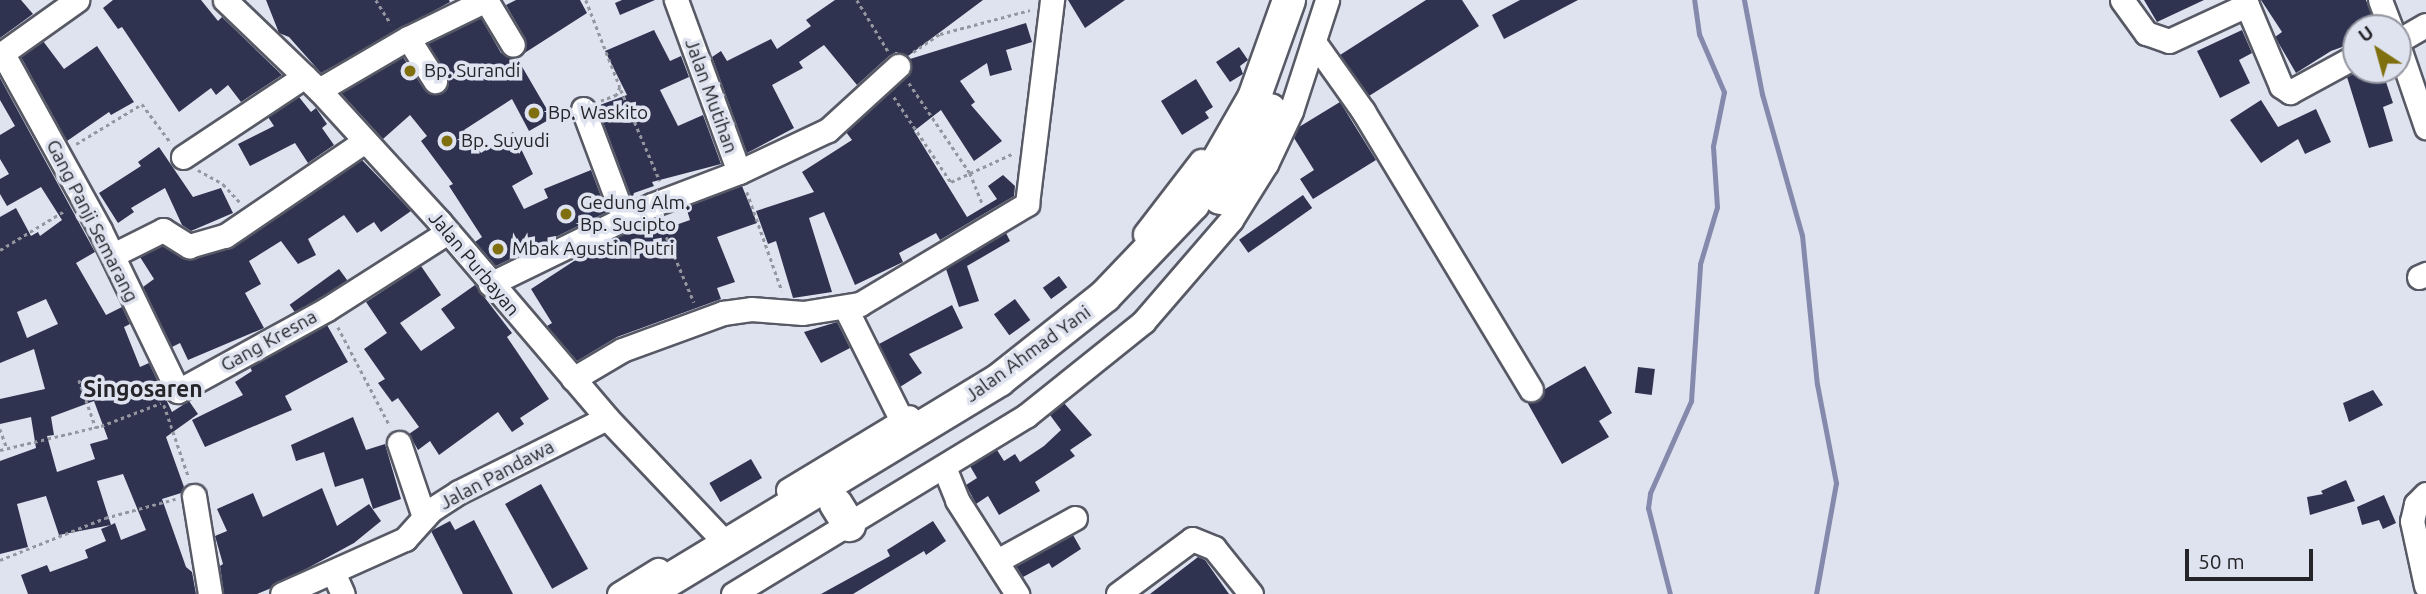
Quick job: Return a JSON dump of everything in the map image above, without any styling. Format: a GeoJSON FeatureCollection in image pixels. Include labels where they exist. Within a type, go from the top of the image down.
{"type":"FeatureCollection","features":[{"type":"Feature","properties":{"kind":"highway","name":"Jalan Ahmad Yani"},"geometry":{"type":"LineString","coordinates":[[633,592],[844,466],[999,380],[1105,296],[1154,250],[1193,204],[1254,99],[1289,0]]}},
{"type":"Feature","properties":{"kind":"highway","name":"Jalan Ahmad Yani"},"geometry":{"type":"LineString","coordinates":[[687,594],[843,515],[1014,395],[1082,343],[1172,257],[1214,207],[1248,156],[1310,0]]}},
{"type":"Feature","properties":{"kind":"street"},"geometry":{"type":"LineString","coordinates":[[1,55],[77,0]]}},
{"type":"Feature","properties":{"kind":"street"},"geometry":{"type":"LineString","coordinates":[[183,157],[312,83],[486,0],[513,45]]}},
{"type":"Feature","properties":{"kind":"street","name":"Jalan Mutihan"},"geometry":{"type":"LineString","coordinates":[[490,284],[624,218],[739,172],[676,0]]}},
{"type":"Feature","properties":{"kind":"street"},"geometry":{"type":"LineString","coordinates":[[633,592],[717,534],[844,466],[902,421],[990,367],[1106,276],[1186,186],[1230,113],[1275,0]]}},
{"type":"Feature","properties":{"kind":"street"},"geometry":{"type":"LineString","coordinates":[[733,594],[760,588],[843,515],[944,467],[1027,415],[1097,361],[1191,272],[1231,220],[1266,164],[1314,42],[1327,0]]}},
{"type":"Feature","properties":{"kind":"street"},"geometry":{"type":"LineString","coordinates":[[2122,0],[2146,33],[2169,40],[2246,3],[2285,90],[2300,89],[2342,64]]}},
{"type":"Feature","properties":{"kind":"street","name":"Jalan Purbayan"},"geometry":{"type":"LineString","coordinates":[[221,3],[312,83],[448,232],[607,418],[717,534]]}},
{"type":"Feature","properties":{"kind":"street"},"geometry":{"type":"LineString","coordinates":[[573,379],[622,350],[700,320],[751,309],[803,313],[846,309],[992,228],[1031,198],[1034,144],[1050,5]]}},
{"type":"Feature","properties":{"kind":"street"},"geometry":{"type":"LineString","coordinates":[[405,39],[435,81]]}},
{"type":"Feature","properties":{"kind":"street"},"geometry":{"type":"LineString","coordinates":[[1314,42],[1363,111],[1531,388]]}},
{"type":"Feature","properties":{"kind":"street","name":"Gang Panji Semarang"},"geometry":{"type":"LineString","coordinates":[[1,55],[113,255],[171,396]]}},
{"type":"Feature","properties":{"kind":"street"},"geometry":{"type":"LineString","coordinates":[[739,172],[828,130],[883,84],[898,66]]}},
{"type":"Feature","properties":{"kind":"street"},"geometry":{"type":"LineString","coordinates":[[2412,84],[2426,127]]}},
{"type":"Feature","properties":{"kind":"street"},"geometry":{"type":"LineString","coordinates":[[583,109],[624,218]]}},
{"type":"Feature","properties":{"kind":"street"},"geometry":{"type":"LineString","coordinates":[[113,255],[163,230],[189,246],[201,245],[225,236],[365,142]]}},
{"type":"Feature","properties":{"kind":"street","name":"Gang Kresna"},"geometry":{"type":"LineString","coordinates":[[171,396],[327,309],[448,232]]}},
{"type":"Feature","properties":{"kind":"street"},"geometry":{"type":"LineString","coordinates":[[846,309],[902,421]]}},
{"type":"Feature","properties":{"kind":"street","name":"Jalan Pandawa"},"geometry":{"type":"LineString","coordinates":[[282,594],[405,539],[424,517],[459,492],[607,418]]}},
{"type":"Feature","properties":{"kind":"street"},"geometry":{"type":"LineString","coordinates":[[399,443],[424,517]]}},
{"type":"Feature","properties":{"kind":"street"},"geometry":{"type":"LineString","coordinates":[[944,467],[957,500],[1017,594]]}},
{"type":"Feature","properties":{"kind":"street"},"geometry":{"type":"LineString","coordinates":[[2426,494],[2416,504],[2412,521],[2426,586]]}},
{"type":"Feature","properties":{"kind":"street"},"geometry":{"type":"LineString","coordinates":[[194,496],[210,594]]}},
{"type":"Feature","properties":{"kind":"street"},"geometry":{"type":"LineString","coordinates":[[997,561],[1075,518]]}},
{"type":"Feature","properties":{"kind":"street"},"geometry":{"type":"LineString","coordinates":[[1118,594],[1192,539],[1214,548],[1251,594]]}},
{"type":"Feature","properties":{"kind":"street"},"geometry":{"type":"LineString","coordinates":[[333,572],[343,594]]}},
{"type":"Feature","properties":{"kind":"path"},"geometry":{"type":"LineString","coordinates":[[376,0],[405,39]]}},
{"type":"Feature","properties":{"kind":"path"},"geometry":{"type":"LineString","coordinates":[[586,0],[620,87],[700,320]]}},
{"type":"Feature","properties":{"kind":"path"},"geometry":{"type":"LineString","coordinates":[[857,0],[970,173],[992,228]]}},
{"type":"Feature","properties":{"kind":"path"},"geometry":{"type":"LineString","coordinates":[[898,66],[906,56],[940,34],[1050,5]]}},
{"type":"Feature","properties":{"kind":"path"},"geometry":{"type":"LineString","coordinates":[[883,84],[951,182],[1034,144]]}},
{"type":"Feature","properties":{"kind":"path"},"geometry":{"type":"LineString","coordinates":[[583,109],[617,95],[620,87]]}},
{"type":"Feature","properties":{"kind":"path"},"geometry":{"type":"LineString","coordinates":[[59,155],[142,104],[183,157],[223,184],[254,218]]}},
{"type":"Feature","properties":{"kind":"path"},"geometry":{"type":"LineString","coordinates":[[739,172],[782,290],[751,309]]}},
{"type":"Feature","properties":{"kind":"path"},"geometry":{"type":"LineString","coordinates":[[0,250],[83,199]]}},
{"type":"Feature","properties":{"kind":"path"},"geometry":{"type":"LineString","coordinates":[[327,309],[399,443]]}},
{"type":"Feature","properties":{"kind":"path"},"geometry":{"type":"LineString","coordinates":[[79,380],[96,428]]}},
{"type":"Feature","properties":{"kind":"path"},"geometry":{"type":"LineString","coordinates":[[0,450],[96,428],[171,396],[194,496],[132,509],[0,560]]}},
{"type":"Feature","properties":{"kind":"path"},"geometry":{"type":"LineString","coordinates":[[0,429],[7,448]]}},
{"type":"Feature","properties":{"kind":"building"},"geometry":{"type":"Polygon","coordinates":[[[0,0],[21,0],[33,14],[0,38],[0,0]]]}},
{"type":"Feature","properties":{"kind":"building"},"geometry":{"type":"Polygon","coordinates":[[[113,0],[201,0],[218,21],[222,17],[282,75],[241,102],[228,85],[216,95],[211,88],[179,112],[122,27],[118,29],[103,8],[113,0]]]}},
{"type":"Feature","properties":{"kind":"building"},"geometry":{"type":"Polygon","coordinates":[[[266,0],[450,2],[321,73],[289,37],[279,33],[266,0]]]}},
{"type":"Feature","properties":{"kind":"building"},"geometry":{"type":"Polygon","coordinates":[[[516,0],[580,0],[587,13],[523,54],[525,38],[506,5],[516,0]]]}},
{"type":"Feature","properties":{"kind":"building"},"geometry":{"type":"Polygon","coordinates":[[[622,0],[655,0],[620,15],[615,3],[622,0]]]}},
{"type":"Feature","properties":{"kind":"building"},"geometry":{"type":"Polygon","coordinates":[[[835,0],[983,0],[908,56],[896,52],[889,56],[857,85],[824,45],[799,62],[803,68],[772,85],[794,128],[747,153],[712,57],[721,51],[727,61],[771,39],[777,49],[811,26],[806,20],[835,0]]]}},
{"type":"Feature","properties":{"kind":"building"},"geometry":{"type":"Polygon","coordinates":[[[1068,0],[1125,0],[1085,28],[1068,0]]]}},
{"type":"Feature","properties":{"kind":"building"},"geometry":{"type":"Polygon","coordinates":[[[1426,0],[1462,0],[1479,26],[1369,96],[1340,55],[1426,0]]]}},
{"type":"Feature","properties":{"kind":"building"},"geometry":{"type":"Polygon","coordinates":[[[1520,0],[1578,0],[1504,39],[1492,15],[1520,0]]]}},
{"type":"Feature","properties":{"kind":"building"},"geometry":{"type":"Polygon","coordinates":[[[2144,0],[2204,0],[2157,22],[2144,0]]]}},
{"type":"Feature","properties":{"kind":"building"},"geometry":{"type":"Polygon","coordinates":[[[2261,0],[2366,0],[2371,14],[2342,14],[2342,47],[2296,73],[2275,37],[2282,32],[2261,0]]]}},
{"type":"Feature","properties":{"kind":"building"},"geometry":{"type":"Polygon","coordinates":[[[481,18],[501,53],[517,58],[552,118],[529,131],[512,99],[464,130],[481,153],[513,132],[533,174],[512,186],[524,209],[548,198],[544,189],[591,170],[607,212],[496,266],[475,242],[482,237],[449,186],[453,184],[421,141],[427,136],[410,115],[383,139],[341,93],[403,57],[424,89],[442,93],[449,80],[428,44],[481,18]]]}},
{"type":"Feature","properties":{"kind":"building"},"geometry":{"type":"Polygon","coordinates":[[[1026,23],[1032,42],[1006,50],[1012,70],[990,76],[987,63],[960,81],[975,102],[971,105],[1002,141],[974,161],[941,110],[914,131],[967,217],[997,199],[988,186],[1003,175],[1015,186],[1014,196],[940,240],[936,233],[899,253],[903,262],[855,285],[824,212],[809,218],[832,292],[793,298],[776,241],[768,244],[756,211],[814,192],[802,172],[852,140],[846,132],[907,76],[910,59],[1026,23]]]}},
{"type":"Feature","properties":{"kind":"building"},"geometry":{"type":"Polygon","coordinates":[[[654,30],[670,61],[681,56],[689,77],[660,90],[678,126],[703,115],[721,164],[652,182],[654,186],[634,193],[632,199],[597,106],[627,95],[605,51],[654,30]]]}},
{"type":"Feature","properties":{"kind":"building"},"geometry":{"type":"Polygon","coordinates":[[[2242,30],[2252,53],[2239,60],[2250,83],[2220,98],[2197,51],[2242,30]]]}},
{"type":"Feature","properties":{"kind":"building"},"geometry":{"type":"Polygon","coordinates":[[[43,41],[64,69],[97,46],[134,102],[111,115],[109,112],[67,141],[21,57],[43,41]]]}},
{"type":"Feature","properties":{"kind":"building"},"geometry":{"type":"Polygon","coordinates":[[[1239,47],[1248,60],[1240,66],[1243,74],[1230,82],[1216,62],[1239,47]]]}},
{"type":"Feature","properties":{"kind":"building"},"geometry":{"type":"Polygon","coordinates":[[[0,78],[95,252],[76,263],[106,315],[122,307],[130,324],[124,327],[140,367],[149,363],[172,412],[189,401],[198,414],[166,437],[184,487],[181,493],[162,499],[186,567],[192,572],[196,594],[28,594],[21,575],[47,565],[50,572],[88,558],[85,550],[106,541],[101,529],[111,525],[59,535],[46,496],[17,504],[28,547],[0,554],[0,461],[36,448],[31,417],[0,424],[0,399],[45,389],[34,349],[0,363],[0,217],[16,208],[31,236],[38,232],[40,236],[62,220],[41,187],[7,206],[0,194],[0,179],[9,174],[0,159],[0,135],[15,126],[0,100],[0,78]],[[46,299],[17,312],[27,338],[58,324],[46,299]],[[94,401],[51,417],[54,435],[47,436],[57,472],[95,459],[90,444],[108,439],[94,401]],[[123,474],[97,481],[111,525],[115,523],[121,540],[146,530],[123,474]]]}},
{"type":"Feature","properties":{"kind":"building"},"geometry":{"type":"Polygon","coordinates":[[[1196,79],[1213,107],[1205,112],[1209,118],[1182,135],[1161,101],[1196,79]]]}},
{"type":"Feature","properties":{"kind":"building"},"geometry":{"type":"Polygon","coordinates":[[[2349,84],[2387,84],[2393,103],[2383,107],[2393,141],[2369,148],[2349,84]]]}},
{"type":"Feature","properties":{"kind":"building"},"geometry":{"type":"Polygon","coordinates":[[[299,97],[311,112],[316,108],[327,124],[322,128],[334,145],[308,163],[295,143],[250,166],[238,144],[274,126],[268,117],[299,97]]]}},
{"type":"Feature","properties":{"kind":"building"},"geometry":{"type":"Polygon","coordinates":[[[2261,100],[2278,127],[2316,109],[2331,142],[2305,154],[2298,139],[2261,163],[2230,120],[2261,100]]]}},
{"type":"Feature","properties":{"kind":"building"},"geometry":{"type":"Polygon","coordinates":[[[1340,102],[1376,160],[1313,199],[1300,179],[1314,170],[1294,138],[1299,127],[1340,102]]]}},
{"type":"Feature","properties":{"kind":"building"},"geometry":{"type":"Polygon","coordinates":[[[159,147],[193,197],[221,188],[233,213],[191,231],[182,225],[165,188],[131,208],[134,212],[118,223],[99,193],[141,166],[138,162],[159,147]]]}},
{"type":"Feature","properties":{"kind":"building"},"geometry":{"type":"Polygon","coordinates":[[[362,160],[411,211],[381,232],[374,222],[357,233],[344,215],[308,239],[316,255],[298,264],[281,241],[249,261],[261,284],[245,293],[264,328],[188,360],[180,343],[172,347],[143,287],[154,279],[140,257],[162,246],[188,260],[229,249],[362,160]]]}},
{"type":"Feature","properties":{"kind":"building"},"geometry":{"type":"Polygon","coordinates":[[[742,186],[757,223],[717,237],[735,282],[717,288],[721,299],[617,337],[577,361],[547,326],[552,323],[531,289],[591,250],[646,223],[652,223],[656,232],[690,220],[686,207],[742,186]]]}},
{"type":"Feature","properties":{"kind":"building"},"geometry":{"type":"Polygon","coordinates":[[[1303,195],[1312,208],[1248,253],[1239,240],[1303,195]]]}},
{"type":"Feature","properties":{"kind":"building"},"geometry":{"type":"Polygon","coordinates":[[[1006,233],[1010,241],[967,266],[979,301],[959,307],[946,269],[1006,233]]]}},
{"type":"Feature","properties":{"kind":"building"},"geometry":{"type":"Polygon","coordinates":[[[421,266],[441,295],[400,323],[421,351],[455,328],[441,309],[475,285],[512,333],[507,337],[549,399],[520,418],[524,424],[512,432],[498,412],[439,455],[430,441],[418,450],[409,434],[419,427],[398,398],[392,402],[378,383],[385,379],[364,349],[387,333],[366,302],[421,266]]]}},
{"type":"Feature","properties":{"kind":"building"},"geometry":{"type":"Polygon","coordinates":[[[339,269],[347,280],[298,316],[290,305],[339,269]]]}},
{"type":"Feature","properties":{"kind":"building"},"geometry":{"type":"Polygon","coordinates":[[[1059,276],[1067,287],[1051,299],[1043,288],[1059,276]]]}},
{"type":"Feature","properties":{"kind":"building"},"geometry":{"type":"Polygon","coordinates":[[[1015,299],[1030,320],[1009,335],[994,314],[1015,299]]]}},
{"type":"Feature","properties":{"kind":"building"},"geometry":{"type":"Polygon","coordinates":[[[952,305],[963,328],[909,354],[922,373],[900,387],[879,344],[952,305]]]}},
{"type":"Feature","properties":{"kind":"building"},"geometry":{"type":"Polygon","coordinates":[[[837,322],[850,348],[821,363],[804,332],[837,322]]]}},
{"type":"Feature","properties":{"kind":"building"},"geometry":{"type":"Polygon","coordinates":[[[327,325],[348,362],[285,396],[292,410],[205,447],[192,420],[243,395],[235,382],[252,371],[250,367],[327,325]]]}},
{"type":"Feature","properties":{"kind":"building"},"geometry":{"type":"Polygon","coordinates":[[[1585,366],[1612,413],[1599,421],[1609,437],[1562,464],[1527,402],[1539,401],[1545,389],[1585,366]]]}},
{"type":"Feature","properties":{"kind":"building"},"geometry":{"type":"Polygon","coordinates":[[[1638,367],[1655,369],[1652,395],[1635,393],[1638,367]]]}},
{"type":"Feature","properties":{"kind":"building"},"geometry":{"type":"Polygon","coordinates":[[[2373,390],[2383,405],[2349,422],[2343,403],[2373,390]]]}},
{"type":"Feature","properties":{"kind":"building"},"geometry":{"type":"Polygon","coordinates":[[[1064,403],[1092,435],[1070,450],[1075,456],[1035,482],[1040,491],[999,515],[988,496],[976,504],[966,485],[977,478],[970,466],[997,450],[1004,461],[1015,454],[1020,462],[1044,446],[1061,430],[1050,415],[1064,403]]]}},
{"type":"Feature","properties":{"kind":"building"},"geometry":{"type":"Polygon","coordinates":[[[353,417],[366,450],[385,444],[401,499],[373,509],[363,478],[335,487],[324,452],[296,461],[291,445],[353,417]]]}},
{"type":"Feature","properties":{"kind":"building"},"geometry":{"type":"Polygon","coordinates":[[[751,459],[762,478],[720,502],[709,483],[751,459]]]}},
{"type":"Feature","properties":{"kind":"building"},"geometry":{"type":"Polygon","coordinates":[[[2346,480],[2355,501],[2310,515],[2307,497],[2323,494],[2321,491],[2346,480]]]}},
{"type":"Feature","properties":{"kind":"building"},"geometry":{"type":"Polygon","coordinates":[[[541,484],[588,569],[552,589],[505,504],[541,484]]]}},
{"type":"Feature","properties":{"kind":"building"},"geometry":{"type":"Polygon","coordinates":[[[322,488],[337,526],[369,504],[381,521],[354,543],[269,589],[257,594],[224,594],[220,566],[223,564],[215,536],[227,531],[217,509],[253,493],[263,517],[322,488]]]}},
{"type":"Feature","properties":{"kind":"building"},"geometry":{"type":"Polygon","coordinates":[[[2384,495],[2396,523],[2383,529],[2379,520],[2362,525],[2357,507],[2384,495]]]}},
{"type":"Feature","properties":{"kind":"building"},"geometry":{"type":"Polygon","coordinates":[[[474,520],[513,594],[463,594],[431,531],[450,521],[455,530],[474,520]]]}},
{"type":"Feature","properties":{"kind":"building"},"geometry":{"type":"Polygon","coordinates":[[[933,521],[946,541],[926,555],[924,551],[853,594],[821,594],[890,556],[887,550],[933,521]]]}},
{"type":"Feature","properties":{"kind":"building"},"geometry":{"type":"Polygon","coordinates":[[[1073,535],[1081,549],[1052,568],[1049,563],[1023,577],[1016,566],[1073,535]]]}},
{"type":"Feature","properties":{"kind":"building"},"geometry":{"type":"Polygon","coordinates":[[[1198,557],[1205,560],[1229,594],[1150,594],[1198,557]]]}},
{"type":"Feature","properties":{"kind":"waterway"},"geometry":{"type":"LineString","coordinates":[[1670,594],[1648,508],[1650,493],[1691,401],[1700,264],[1717,207],[1713,146],[1724,92],[1699,34],[1694,0]]}},
{"type":"Feature","properties":{"kind":"waterway"},"geometry":{"type":"LineString","coordinates":[[1744,0],[1762,94],[1802,235],[1817,384],[1836,483],[1816,594]]}},
{"type":"Feature","properties":{"kind":"place","name":"Bp. Surandi"},"geometry":{"type":"Point","coordinates":[410,71]}},
{"type":"Feature","properties":{"kind":"place","name":"Bp. Waskito"},"geometry":{"type":"Point","coordinates":[534,113]}},
{"type":"Feature","properties":{"kind":"place","name":"Bp. Suyudi"},"geometry":{"type":"Point","coordinates":[447,141]}},
{"type":"Feature","properties":{"kind":"place","name":"Gedung Alm. Bp. Sucipto"},"geometry":{"type":"Point","coordinates":[566,214]}},
{"type":"Feature","properties":{"kind":"place","name":"Mbak Agustin Putri"},"geometry":{"type":"Point","coordinates":[498,249]}},
{"type":"Feature","properties":{"kind":"district","name":"Singosaren"},"geometry":{"type":"Point","coordinates":[143,389]}}]}
